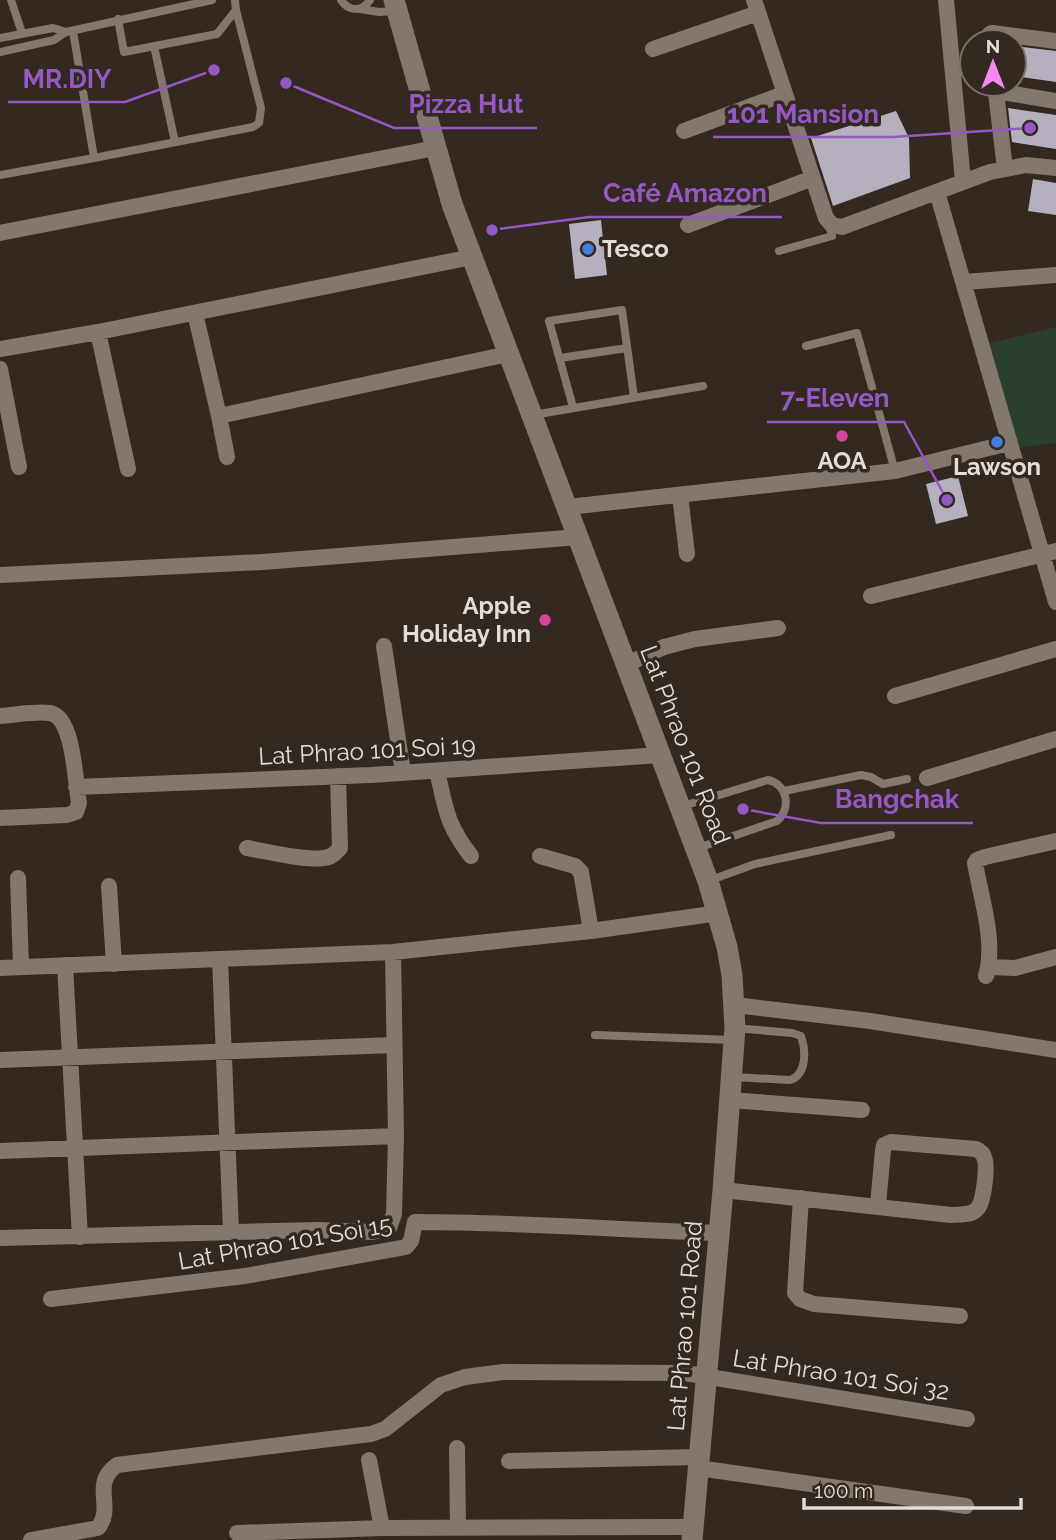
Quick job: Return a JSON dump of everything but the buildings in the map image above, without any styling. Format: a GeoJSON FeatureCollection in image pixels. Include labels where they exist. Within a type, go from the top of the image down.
{"type":"FeatureCollection","features":[{"type":"Feature","properties":{"kind":"street"},"geometry":{"type":"LineString","coordinates":[[946,0],[963,181]]}},
{"type":"Feature","properties":{"kind":"street","name":"Lat Phrao 101 Road"},"geometry":{"type":"LineString","coordinates":[[396,5],[452,204],[709,881],[727,947],[735,1034],[692,1533]]}},
{"type":"Feature","properties":{"kind":"street"},"geometry":{"type":"LineString","coordinates":[[653,49],[756,6],[813,178],[832,225],[842,227],[963,181],[1005,169],[1026,165],[1056,169]]}},
{"type":"Feature","properties":{"kind":"street"},"geometry":{"type":"LineString","coordinates":[[1028,38],[1056,41]]}},
{"type":"Feature","properties":{"kind":"street"},"geometry":{"type":"LineString","coordinates":[[684,131],[784,94]]}},
{"type":"Feature","properties":{"kind":"street"},"geometry":{"type":"LineString","coordinates":[[1028,94],[1056,101]]}},
{"type":"Feature","properties":{"kind":"street"},"geometry":{"type":"LineString","coordinates":[[997,98],[1005,169]]}},
{"type":"Feature","properties":{"kind":"street"},"geometry":{"type":"LineString","coordinates":[[0,233],[435,148]]}},
{"type":"Feature","properties":{"kind":"street"},"geometry":{"type":"LineString","coordinates":[[688,225],[813,178]]}},
{"type":"Feature","properties":{"kind":"street"},"geometry":{"type":"LineString","coordinates":[[937,191],[1009,443],[1049,552],[1056,602]]}},
{"type":"Feature","properties":{"kind":"street"},"geometry":{"type":"LineString","coordinates":[[0,349],[472,257]]}},
{"type":"Feature","properties":{"kind":"street"},"geometry":{"type":"LineString","coordinates":[[964,282],[1056,275]]}},
{"type":"Feature","properties":{"kind":"street"},"geometry":{"type":"LineString","coordinates":[[195,313],[227,457]]}},
{"type":"Feature","properties":{"kind":"street"},"geometry":{"type":"LineString","coordinates":[[97,332],[128,469]]}},
{"type":"Feature","properties":{"kind":"street"},"geometry":{"type":"LineString","coordinates":[[219,416],[508,354]]}},
{"type":"Feature","properties":{"kind":"street"},"geometry":{"type":"LineString","coordinates":[[0,369],[19,467]]}},
{"type":"Feature","properties":{"kind":"street"},"geometry":{"type":"LineString","coordinates":[[568,507],[895,471],[1009,443]]}},
{"type":"Feature","properties":{"kind":"street"},"geometry":{"type":"LineString","coordinates":[[680,495],[687,554]]}},
{"type":"Feature","properties":{"kind":"street"},"geometry":{"type":"LineString","coordinates":[[0,575],[263,562],[579,537]]}},
{"type":"Feature","properties":{"kind":"street"},"geometry":{"type":"LineString","coordinates":[[871,596],[1049,552]]}},
{"type":"Feature","properties":{"kind":"street"},"geometry":{"type":"LineString","coordinates":[[626,664],[664,647],[695,639],[778,628]]}},
{"type":"Feature","properties":{"kind":"street"},"geometry":{"type":"LineString","coordinates":[[384,646],[402,773]]}},
{"type":"Feature","properties":{"kind":"street"},"geometry":{"type":"LineString","coordinates":[[894,696],[1056,649]]}},
{"type":"Feature","properties":{"kind":"street"},"geometry":{"type":"LineString","coordinates":[[0,716],[50,713],[61,719],[69,736],[79,803],[76,812],[0,818]]}},
{"type":"Feature","properties":{"kind":"street"},"geometry":{"type":"LineString","coordinates":[[927,778],[1056,739]]}},
{"type":"Feature","properties":{"kind":"street","name":"Lat Phrao 101 Soi 19"},"geometry":{"type":"LineString","coordinates":[[76,787],[402,773],[660,755]]}},
{"type":"Feature","properties":{"kind":"street"},"geometry":{"type":"LineString","coordinates":[[438,771],[449,824],[471,856]]}},
{"type":"Feature","properties":{"kind":"street"},"geometry":{"type":"LineString","coordinates":[[247,848],[308,857],[323,858],[333,855],[340,848],[338,776]]}},
{"type":"Feature","properties":{"kind":"street"},"geometry":{"type":"LineString","coordinates":[[1056,841],[985,857],[975,863],[988,936],[987,972],[1056,957]]}},
{"type":"Feature","properties":{"kind":"street"},"geometry":{"type":"LineString","coordinates":[[540,856],[575,866],[581,872],[591,931]]}},
{"type":"Feature","properties":{"kind":"street"},"geometry":{"type":"LineString","coordinates":[[18,878],[21,967]]}},
{"type":"Feature","properties":{"kind":"street"},"geometry":{"type":"LineString","coordinates":[[109,886],[114,964]]}},
{"type":"Feature","properties":{"kind":"street"},"geometry":{"type":"LineString","coordinates":[[0,968],[393,952],[591,931],[719,913]]}},
{"type":"Feature","properties":{"kind":"street"},"geometry":{"type":"LineString","coordinates":[[0,1238],[231,1231],[372,1232],[389,1228],[394,1214],[396,1136],[393,952]]}},
{"type":"Feature","properties":{"kind":"street"},"geometry":{"type":"LineString","coordinates":[[220,959],[231,1231]]}},
{"type":"Feature","properties":{"kind":"street"},"geometry":{"type":"LineString","coordinates":[[65,965],[80,1237]]}},
{"type":"Feature","properties":{"kind":"street"},"geometry":{"type":"LineString","coordinates":[[734,1005],[870,1021],[1056,1050]]}},
{"type":"Feature","properties":{"kind":"street"},"geometry":{"type":"LineString","coordinates":[[0,1060],[394,1045]]}},
{"type":"Feature","properties":{"kind":"street"},"geometry":{"type":"LineString","coordinates":[[730,1100],[862,1111]]}},
{"type":"Feature","properties":{"kind":"street"},"geometry":{"type":"LineString","coordinates":[[0,1151],[396,1136]]}},
{"type":"Feature","properties":{"kind":"street"},"geometry":{"type":"LineString","coordinates":[[723,1190],[951,1215],[970,1214],[978,1209],[983,1198],[986,1161],[984,1154],[976,1149],[891,1142],[884,1146],[883,1150],[878,1205]]}},
{"type":"Feature","properties":{"kind":"street"},"geometry":{"type":"LineString","coordinates":[[801,1198],[794,1277],[795,1293],[800,1299],[814,1304],[960,1316]]}},
{"type":"Feature","properties":{"kind":"street","name":"Lat Phrao 101 Soi 15"},"geometry":{"type":"LineString","coordinates":[[51,1299],[245,1276],[406,1247],[411,1241],[415,1222],[487,1222],[604,1230],[719,1233]]}},
{"type":"Feature","properties":{"kind":"street","name":"Lat Phrao 101 Soi 32"},"geometry":{"type":"LineString","coordinates":[[31,1540],[97,1528],[103,1521],[105,1512],[103,1482],[108,1471],[117,1465],[371,1434],[386,1429],[442,1385],[465,1377],[503,1372],[707,1375],[967,1419]]}},
{"type":"Feature","properties":{"kind":"street"},"geometry":{"type":"LineString","coordinates":[[457,1448],[458,1527]]}},
{"type":"Feature","properties":{"kind":"street"},"geometry":{"type":"LineString","coordinates":[[369,1460],[382,1528]]}},
{"type":"Feature","properties":{"kind":"street"},"geometry":{"type":"LineString","coordinates":[[509,1461],[699,1462],[966,1506]]}},
{"type":"Feature","properties":{"kind":"street"},"geometry":{"type":"LineString","coordinates":[[237,1533],[458,1527],[692,1533]]}},
{"type":"Feature","properties":{"kind":"lane"},"geometry":{"type":"LineString","coordinates":[[12,0],[22,33]]}},
{"type":"Feature","properties":{"kind":"lane"},"geometry":{"type":"LineString","coordinates":[[0,52],[54,40],[69,31],[212,0]]}},
{"type":"Feature","properties":{"kind":"lane"},"geometry":{"type":"LineString","coordinates":[[0,176],[253,127],[259,123],[261,108],[235,0]]}},
{"type":"Feature","properties":{"kind":"lane"},"geometry":{"type":"LineString","coordinates":[[341,0],[349,9],[379,12],[396,5]]}},
{"type":"Feature","properties":{"kind":"lane"},"geometry":{"type":"LineString","coordinates":[[360,9],[370,0]]}},
{"type":"Feature","properties":{"kind":"lane"},"geometry":{"type":"LineString","coordinates":[[118,19],[124,52],[216,34],[236,10]]}},
{"type":"Feature","properties":{"kind":"lane"},"geometry":{"type":"LineString","coordinates":[[0,38],[53,28],[69,31]]}},
{"type":"Feature","properties":{"kind":"lane"},"geometry":{"type":"LineString","coordinates":[[69,31],[94,158]]}},
{"type":"Feature","properties":{"kind":"lane"},"geometry":{"type":"LineString","coordinates":[[154,46],[175,142]]}},
{"type":"Feature","properties":{"kind":"lane"},"geometry":{"type":"LineString","coordinates":[[779,251],[832,236],[828,220]]}},
{"type":"Feature","properties":{"kind":"lane"},"geometry":{"type":"LineString","coordinates":[[573,407],[549,321],[622,310],[634,397]]}},
{"type":"Feature","properties":{"kind":"lane"},"geometry":{"type":"LineString","coordinates":[[806,346],[858,333],[895,471]]}},
{"type":"Feature","properties":{"kind":"lane"},"geometry":{"type":"LineString","coordinates":[[559,358],[627,348]]}},
{"type":"Feature","properties":{"kind":"lane"},"geometry":{"type":"LineString","coordinates":[[531,415],[703,386]]}},
{"type":"Feature","properties":{"kind":"lane"},"geometry":{"type":"LineString","coordinates":[[784,792],[861,775],[883,784],[907,779]]}},
{"type":"Feature","properties":{"kind":"lane"},"geometry":{"type":"LineString","coordinates":[[680,807],[768,780],[779,785],[784,792],[785,812],[777,821],[695,849]]}},
{"type":"Feature","properties":{"kind":"lane"},"geometry":{"type":"LineString","coordinates":[[709,881],[755,864],[891,835]]}},
{"type":"Feature","properties":{"kind":"lane"},"geometry":{"type":"LineString","coordinates":[[595,1035],[792,1032],[801,1036],[802,1072],[797,1078],[790,1080],[732,1077]]}},
{"type":"Feature","properties":{"kind":"green space"},"geometry":{"type":"Polygon","coordinates":[[[1056,327],[1056,443],[1015,448],[987,344],[1056,327]]]}},
{"type":"Feature","properties":{"kind":"place","name":"MR.DIY"},"geometry":{"type":"Point","coordinates":[214,70]}},
{"type":"Feature","properties":{"kind":"place","name":"Pizza Hut"},"geometry":{"type":"Point","coordinates":[286,83]}},
{"type":"Feature","properties":{"kind":"place","name":"101 Mansion"},"geometry":{"type":"Point","coordinates":[1030,128]}},
{"type":"Feature","properties":{"kind":"place","name":"Café Amazon"},"geometry":{"type":"Point","coordinates":[492,230]}},
{"type":"Feature","properties":{"kind":"place","name":"Tesco"},"geometry":{"type":"Point","coordinates":[588,249]}},
{"type":"Feature","properties":{"kind":"place","name":"AOA"},"geometry":{"type":"Point","coordinates":[842,436]}},
{"type":"Feature","properties":{"kind":"place","name":"Lawson"},"geometry":{"type":"Point","coordinates":[997,442]}},
{"type":"Feature","properties":{"kind":"place","name":"7-Eleven"},"geometry":{"type":"Point","coordinates":[947,500]}},
{"type":"Feature","properties":{"kind":"place","name":"Apple Holiday Inn"},"geometry":{"type":"Point","coordinates":[545,620]}},
{"type":"Feature","properties":{"kind":"place","name":"Bangchak"},"geometry":{"type":"Point","coordinates":[743,809]}}]}
